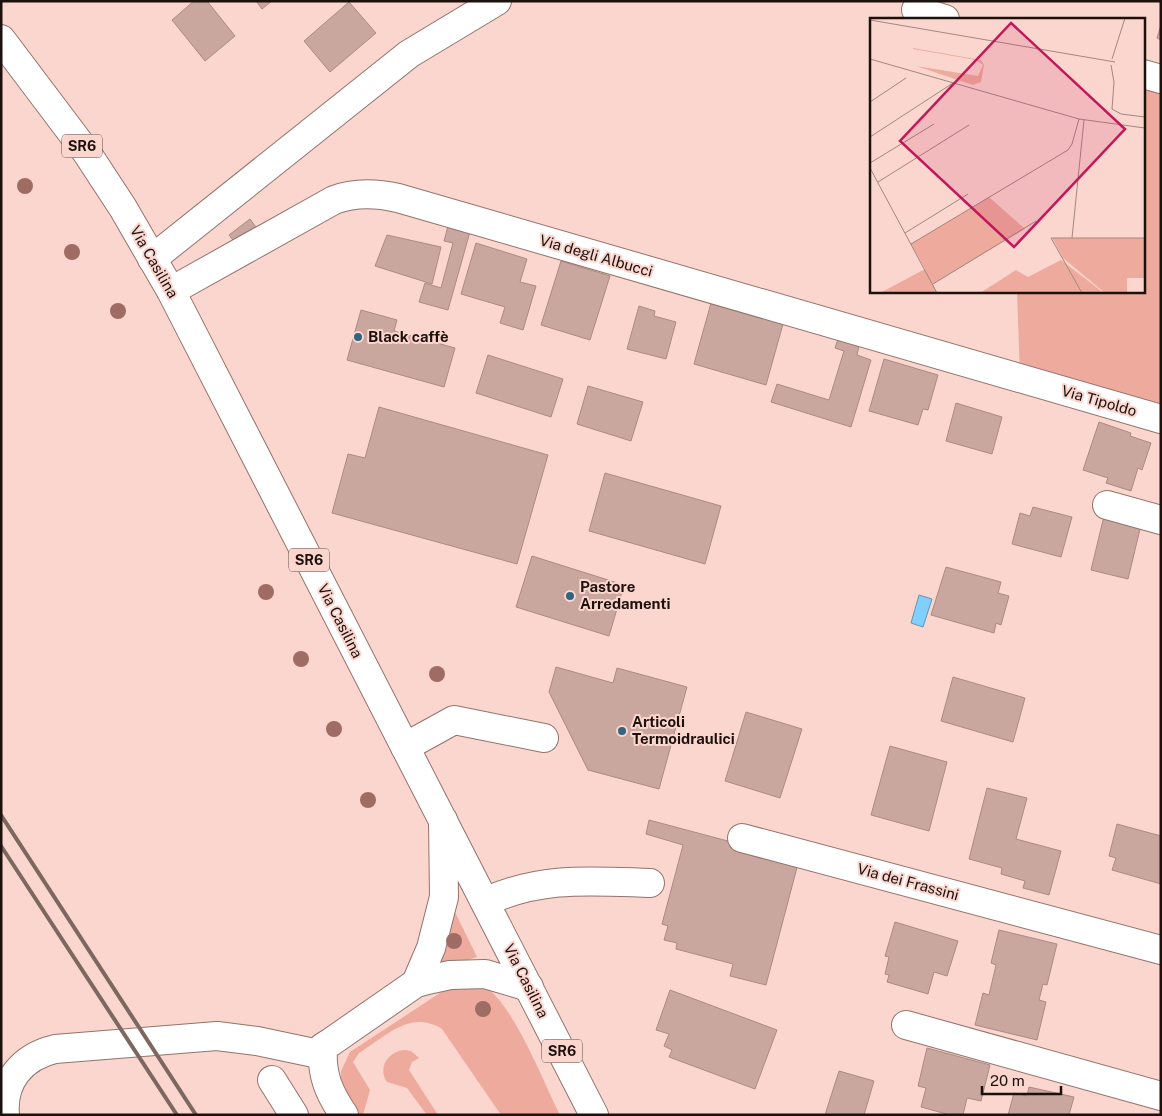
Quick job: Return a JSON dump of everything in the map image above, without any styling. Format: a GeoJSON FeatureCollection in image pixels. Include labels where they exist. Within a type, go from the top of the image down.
{"type":"FeatureCollection","features":[{"type":"Feature","properties":{"kind":"street"},"geometry":{"type":"LineString","coordinates":[[152,259],[410,54],[497,1]]}},
{"type":"Feature","properties":{"kind":"street"},"geometry":{"type":"LineString","coordinates":[[916,10],[942,18]]}},
{"type":"Feature","properties":{"kind":"street","name":"Via Casilina"},"geometry":{"type":"LineString","coordinates":[[1,39],[87,153],[171,291],[594,1115]]}},
{"type":"Feature","properties":{"kind":"street"},"geometry":{"type":"LineString","coordinates":[[1144,74],[1161,79]]}},
{"type":"Feature","properties":{"kind":"street","name":"Via degli Albucci"},"geometry":{"type":"LineString","coordinates":[[171,291],[334,200],[359,194],[380,194],[407,200],[1037,384]]}},
{"type":"Feature","properties":{"kind":"street","name":"Via Tipoldo"},"geometry":{"type":"LineString","coordinates":[[1037,384],[1161,419]]}},
{"type":"Feature","properties":{"kind":"street"},"geometry":{"type":"LineString","coordinates":[[1107,505],[1161,520]]}},
{"type":"Feature","properties":{"kind":"street"},"geometry":{"type":"LineString","coordinates":[[405,747],[454,720],[544,738]]}},
{"type":"Feature","properties":{"kind":"street"},"geometry":{"type":"LineString","coordinates":[[416,984],[431,948],[444,897],[443,820]]}},
{"type":"Feature","properties":{"kind":"street","name":"Via dei Frassini"},"geometry":{"type":"LineString","coordinates":[[742,838],[1161,950]]}},
{"type":"Feature","properties":{"kind":"street"},"geometry":{"type":"LineString","coordinates":[[485,902],[511,890],[559,881],[650,882]]}},
{"type":"Feature","properties":{"kind":"street"},"geometry":{"type":"LineString","coordinates":[[344,1115],[326,1084],[322,1061],[323,1047],[416,984],[450,975],[470,973],[502,977],[529,987]]}},
{"type":"Feature","properties":{"kind":"street"},"geometry":{"type":"LineString","coordinates":[[906,1025],[1161,1096]]}},
{"type":"Feature","properties":{"kind":"street"},"geometry":{"type":"LineString","coordinates":[[5,1115],[5,1093],[16,1071],[36,1056],[56,1049],[217,1036],[258,1041],[314,1053]]}},
{"type":"Feature","properties":{"kind":"street"},"geometry":{"type":"LineString","coordinates":[[272,1080],[294,1115]]}},
{"type":"Feature","properties":{"kind":"shaded area"},"geometry":{"type":"Polygon","coordinates":[[[1144,73],[1161,78],[1161,419],[1020,378],[1017,292],[1144,292],[1144,73]]]}},
{"type":"Feature","properties":{"kind":"shaded area"},"geometry":{"type":"Polygon","coordinates":[[[454,910],[477,957],[426,973],[454,910]]]}},
{"type":"Feature","properties":{"kind":"shaded area"},"geometry":{"type":"Polygon","coordinates":[[[485,986],[507,1010],[517,1027],[560,1115],[501,1115],[442,1029],[420,1022],[409,1023],[399,1027],[359,1053],[353,1062],[370,1090],[363,1115],[355,1115],[343,1088],[341,1077],[341,1071],[350,1052],[446,989],[485,986]]]}},
{"type":"Feature","properties":{"kind":"shaded area"},"geometry":{"type":"Polygon","coordinates":[[[405,1050],[411,1051],[419,1058],[412,1062],[409,1070],[438,1115],[427,1115],[407,1088],[387,1082],[383,1071],[386,1061],[394,1053],[405,1050]]]}},
{"type":"Feature","properties":{"kind":"water"},"geometry":{"type":"Polygon","coordinates":[[[919,595],[932,599],[923,627],[911,623],[919,595]]]}},
{"type":"Feature","properties":{"kind":"building"},"geometry":{"type":"Polygon","coordinates":[[[194,1],[207,1],[235,36],[205,61],[172,20],[194,1]]]}},
{"type":"Feature","properties":{"kind":"building"},"geometry":{"type":"Polygon","coordinates":[[[256,1],[272,1],[262,9],[256,1]]]}},
{"type":"Feature","properties":{"kind":"building"},"geometry":{"type":"Polygon","coordinates":[[[349,2],[376,33],[330,72],[304,41],[349,2]]]}},
{"type":"Feature","properties":{"kind":"building"},"geometry":{"type":"Polygon","coordinates":[[[1161,25],[1161,40],[1157,38],[1161,25]]]}},
{"type":"Feature","properties":{"kind":"building"},"geometry":{"type":"Polygon","coordinates":[[[250,219],[258,230],[237,245],[229,235],[250,219]]]}},
{"type":"Feature","properties":{"kind":"building"},"geometry":{"type":"Polygon","coordinates":[[[448,226],[470,232],[448,310],[419,302],[425,283],[441,288],[453,243],[444,241],[448,226]]]}},
{"type":"Feature","properties":{"kind":"building"},"geometry":{"type":"Polygon","coordinates":[[[387,235],[441,247],[432,284],[375,266],[387,235]]]}},
{"type":"Feature","properties":{"kind":"building"},"geometry":{"type":"Polygon","coordinates":[[[476,243],[527,259],[520,282],[536,286],[523,330],[500,323],[505,307],[461,294],[476,243]]]}},
{"type":"Feature","properties":{"kind":"building"},"geometry":{"type":"Polygon","coordinates":[[[561,261],[610,276],[590,340],[541,325],[561,261]]]}},
{"type":"Feature","properties":{"kind":"building"},"geometry":{"type":"Polygon","coordinates":[[[711,303],[783,324],[766,385],[694,364],[711,303]]]}},
{"type":"Feature","properties":{"kind":"building"},"geometry":{"type":"Polygon","coordinates":[[[639,306],[655,311],[654,316],[676,322],[666,359],[627,349],[639,306]]]}},
{"type":"Feature","properties":{"kind":"building"},"geometry":{"type":"Polygon","coordinates":[[[361,310],[397,320],[394,331],[455,348],[444,387],[347,360],[361,310]]]}},
{"type":"Feature","properties":{"kind":"building"},"geometry":{"type":"Polygon","coordinates":[[[838,339],[859,346],[857,355],[871,360],[851,427],[771,402],[777,384],[829,400],[844,351],[835,348],[838,339]]]}},
{"type":"Feature","properties":{"kind":"building"},"geometry":{"type":"Polygon","coordinates":[[[488,355],[563,379],[551,417],[476,393],[488,355]]]}},
{"type":"Feature","properties":{"kind":"building"},"geometry":{"type":"Polygon","coordinates":[[[884,359],[938,375],[928,410],[923,409],[918,425],[869,411],[884,359]]]}},
{"type":"Feature","properties":{"kind":"building"},"geometry":{"type":"Polygon","coordinates":[[[588,386],[643,402],[631,441],[577,424],[588,386]]]}},
{"type":"Feature","properties":{"kind":"building"},"geometry":{"type":"Polygon","coordinates":[[[956,403],[1002,417],[992,454],[946,441],[956,403]]]}},
{"type":"Feature","properties":{"kind":"building"},"geometry":{"type":"Polygon","coordinates":[[[379,407],[548,455],[517,564],[332,513],[348,454],[365,458],[379,407]]]}},
{"type":"Feature","properties":{"kind":"building"},"geometry":{"type":"Polygon","coordinates":[[[1099,422],[1131,433],[1130,436],[1151,443],[1142,470],[1138,468],[1131,491],[1106,483],[1108,478],[1083,470],[1099,422]]]}},
{"type":"Feature","properties":{"kind":"building"},"geometry":{"type":"Polygon","coordinates":[[[605,473],[721,506],[705,564],[589,531],[605,473]]]}},
{"type":"Feature","properties":{"kind":"building"},"geometry":{"type":"Polygon","coordinates":[[[1033,507],[1072,517],[1061,557],[1012,544],[1020,513],[1030,516],[1033,507]]]}},
{"type":"Feature","properties":{"kind":"building"},"geometry":{"type":"Polygon","coordinates":[[[1104,516],[1141,525],[1128,579],[1091,570],[1104,516]]]}},
{"type":"Feature","properties":{"kind":"building","name":"Pastore Arredamenti"},"geometry":{"type":"Polygon","coordinates":[[[532,556],[624,585],[609,636],[516,607],[532,556]]]}},
{"type":"Feature","properties":{"kind":"building"},"geometry":{"type":"Polygon","coordinates":[[[946,567],[1001,582],[998,593],[1009,596],[1001,625],[996,623],[994,633],[931,615],[946,567]]]}},
{"type":"Feature","properties":{"kind":"building","name":"Articoli Termoidraulici"},"geometry":{"type":"Polygon","coordinates":[[[556,667],[613,683],[617,668],[687,687],[659,789],[588,770],[549,692],[556,667]]]}},
{"type":"Feature","properties":{"kind":"building"},"geometry":{"type":"Polygon","coordinates":[[[953,677],[1025,698],[1013,742],[941,721],[953,677]]]}},
{"type":"Feature","properties":{"kind":"building"},"geometry":{"type":"Polygon","coordinates":[[[746,712],[802,729],[780,798],[725,781],[746,712]]]}},
{"type":"Feature","properties":{"kind":"building"},"geometry":{"type":"Polygon","coordinates":[[[890,746],[947,762],[929,831],[871,815],[890,746]]]}},
{"type":"Feature","properties":{"kind":"building"},"geometry":{"type":"Polygon","coordinates":[[[987,788],[1027,798],[1016,839],[1061,851],[1049,895],[1023,888],[1025,881],[1001,874],[1002,868],[969,859],[987,788]]]}},
{"type":"Feature","properties":{"kind":"building"},"geometry":{"type":"Polygon","coordinates":[[[649,820],[799,860],[766,985],[730,976],[733,964],[676,949],[677,943],[664,940],[668,926],[662,924],[683,845],[646,834],[649,820]]]}},
{"type":"Feature","properties":{"kind":"building"},"geometry":{"type":"Polygon","coordinates":[[[1117,824],[1161,836],[1161,884],[1112,870],[1116,858],[1109,856],[1117,824]]]}},
{"type":"Feature","properties":{"kind":"building"},"geometry":{"type":"Polygon","coordinates":[[[895,922],[958,941],[947,976],[934,972],[928,994],[887,982],[889,975],[885,974],[889,957],[885,956],[895,922]]]}},
{"type":"Feature","properties":{"kind":"building"},"geometry":{"type":"Polygon","coordinates":[[[999,930],[1057,944],[1047,985],[1043,984],[1039,1000],[1046,1002],[1037,1040],[975,1025],[983,993],[989,995],[996,965],[991,963],[999,930]]]}},
{"type":"Feature","properties":{"kind":"building"},"geometry":{"type":"Polygon","coordinates":[[[670,990],[777,1030],[755,1089],[669,1057],[672,1050],[664,1046],[669,1034],[656,1030],[670,990]]]}},
{"type":"Feature","properties":{"kind":"building"},"geometry":{"type":"Polygon","coordinates":[[[927,1048],[990,1065],[981,1101],[967,1098],[963,1115],[950,1115],[921,1107],[926,1088],[918,1086],[927,1048]]]}},
{"type":"Feature","properties":{"kind":"building"},"geometry":{"type":"Polygon","coordinates":[[[839,1071],[874,1081],[864,1115],[825,1115],[839,1071]]]}},
{"type":"Feature","properties":{"kind":"building"},"geometry":{"type":"Polygon","coordinates":[[[1029,1087],[1074,1097],[1069,1115],[1008,1115],[1014,1093],[1027,1096],[1029,1087]]]}},
{"type":"Feature","properties":{"kind":"railway"},"geometry":{"type":"LineString","coordinates":[[1,815],[196,1115]]}},
{"type":"Feature","properties":{"kind":"railway"},"geometry":{"type":"LineString","coordinates":[[1,846],[177,1115]]}},
{"type":"Feature","properties":{"kind":"place","name":"Black caffè"},"geometry":{"type":"Point","coordinates":[358,337]}},
{"type":"Feature","properties":{"kind":"place","name":"Pastore Arredamenti"},"geometry":{"type":"Point","coordinates":[570,596]}},
{"type":"Feature","properties":{"kind":"place","name":"Articoli Termoidraulici"},"geometry":{"type":"Point","coordinates":[622,731]}}]}
